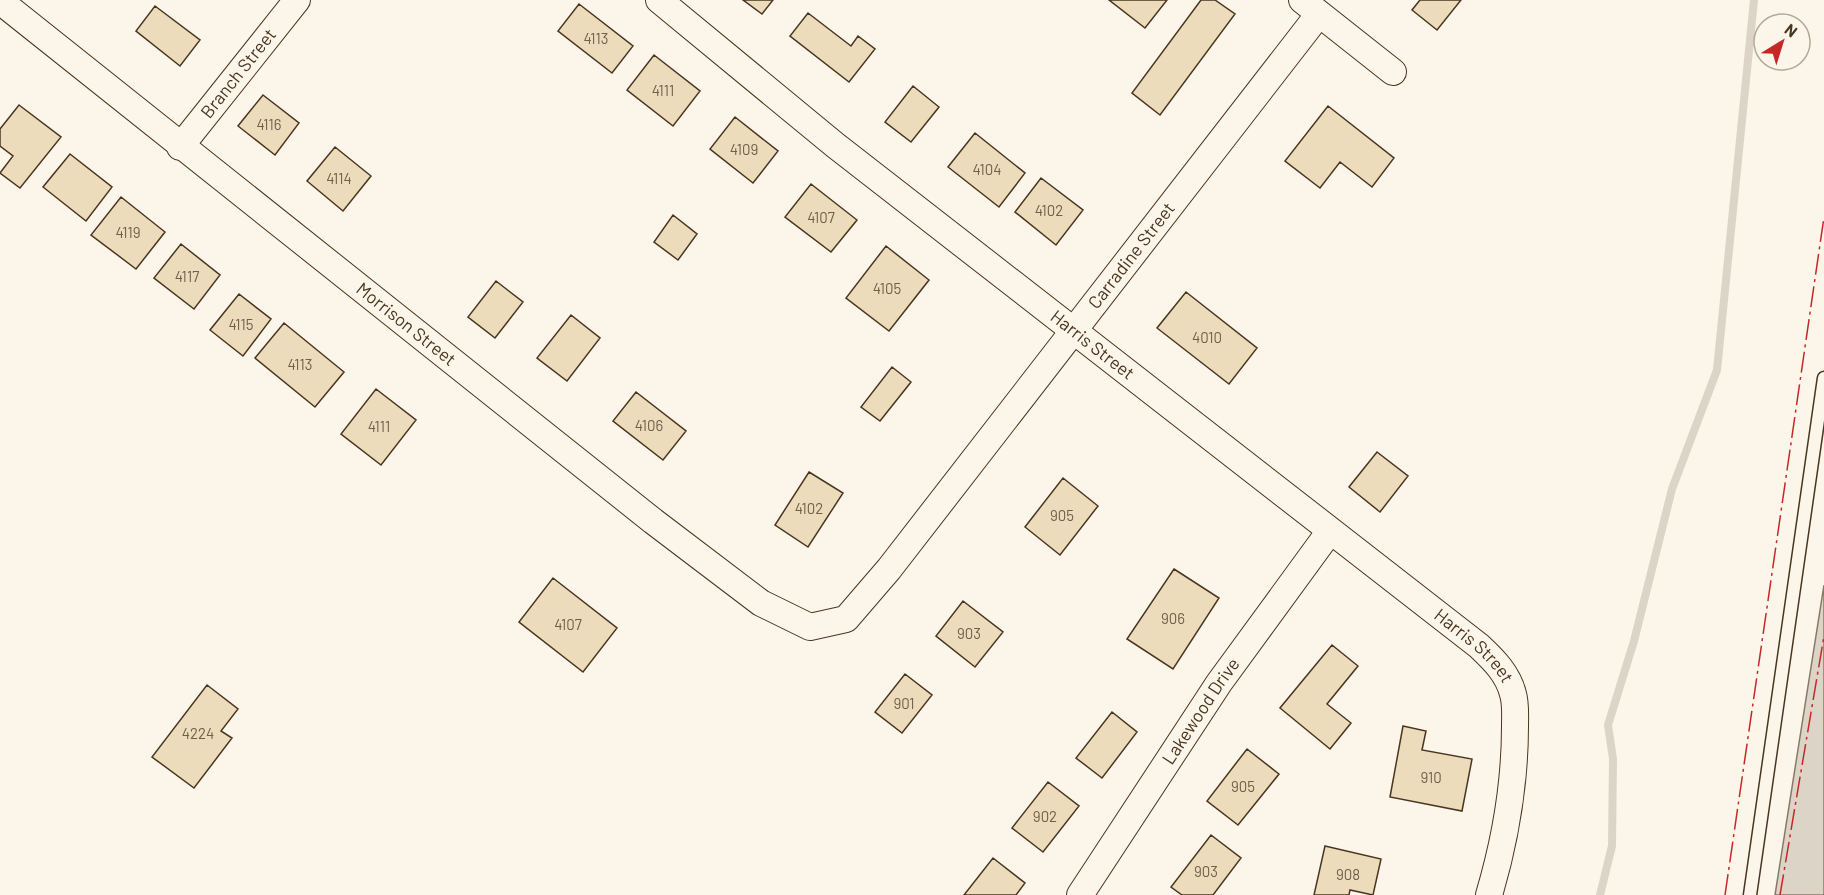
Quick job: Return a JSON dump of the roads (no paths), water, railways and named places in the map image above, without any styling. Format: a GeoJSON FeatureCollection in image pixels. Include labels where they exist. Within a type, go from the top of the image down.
{"type":"FeatureCollection","features":[{"type":"Feature","properties":{"kind":"street","name":"Branch Street"},"geometry":{"type":"LineString","coordinates":[[180,147],[297,0]]}},
{"type":"Feature","properties":{"kind":"street","name":"Harris Street"},"geometry":{"type":"LineString","coordinates":[[659,0],[835,145],[1479,646],[1508,678],[1514,696],[1512,776],[1502,844],[1489,895]]}},
{"type":"Feature","properties":{"kind":"street","name":"Morrison Street"},"geometry":{"type":"LineString","coordinates":[[0,1],[180,147],[653,521],[761,603],[788,619],[810,627],[823,626]]}},
{"type":"Feature","properties":{"kind":"street","name":"Carradine Street"},"geometry":{"type":"LineString","coordinates":[[823,626],[846,619],[882,577],[1074,332],[1310,7]]}},
{"type":"Feature","properties":{"kind":"street"},"geometry":{"type":"LineString","coordinates":[[1310,7],[1393,72]]}},
{"type":"Feature","properties":{"kind":"street","name":"Lakewood Drive"},"geometry":{"type":"LineString","coordinates":[[1080,895],[1220,683],[1329,531]]}},
{"type":"Feature","properties":{"kind":"lane"},"geometry":{"type":"LineString","coordinates":[[1749,895],[1824,378]]}},
{"type":"Feature","properties":{"kind":"waterway"},"geometry":{"type":"LineString","coordinates":[[1600,895],[1612,846],[1613,759],[1608,725],[1634,641],[1672,489],[1717,370],[1754,0]]}}]}
